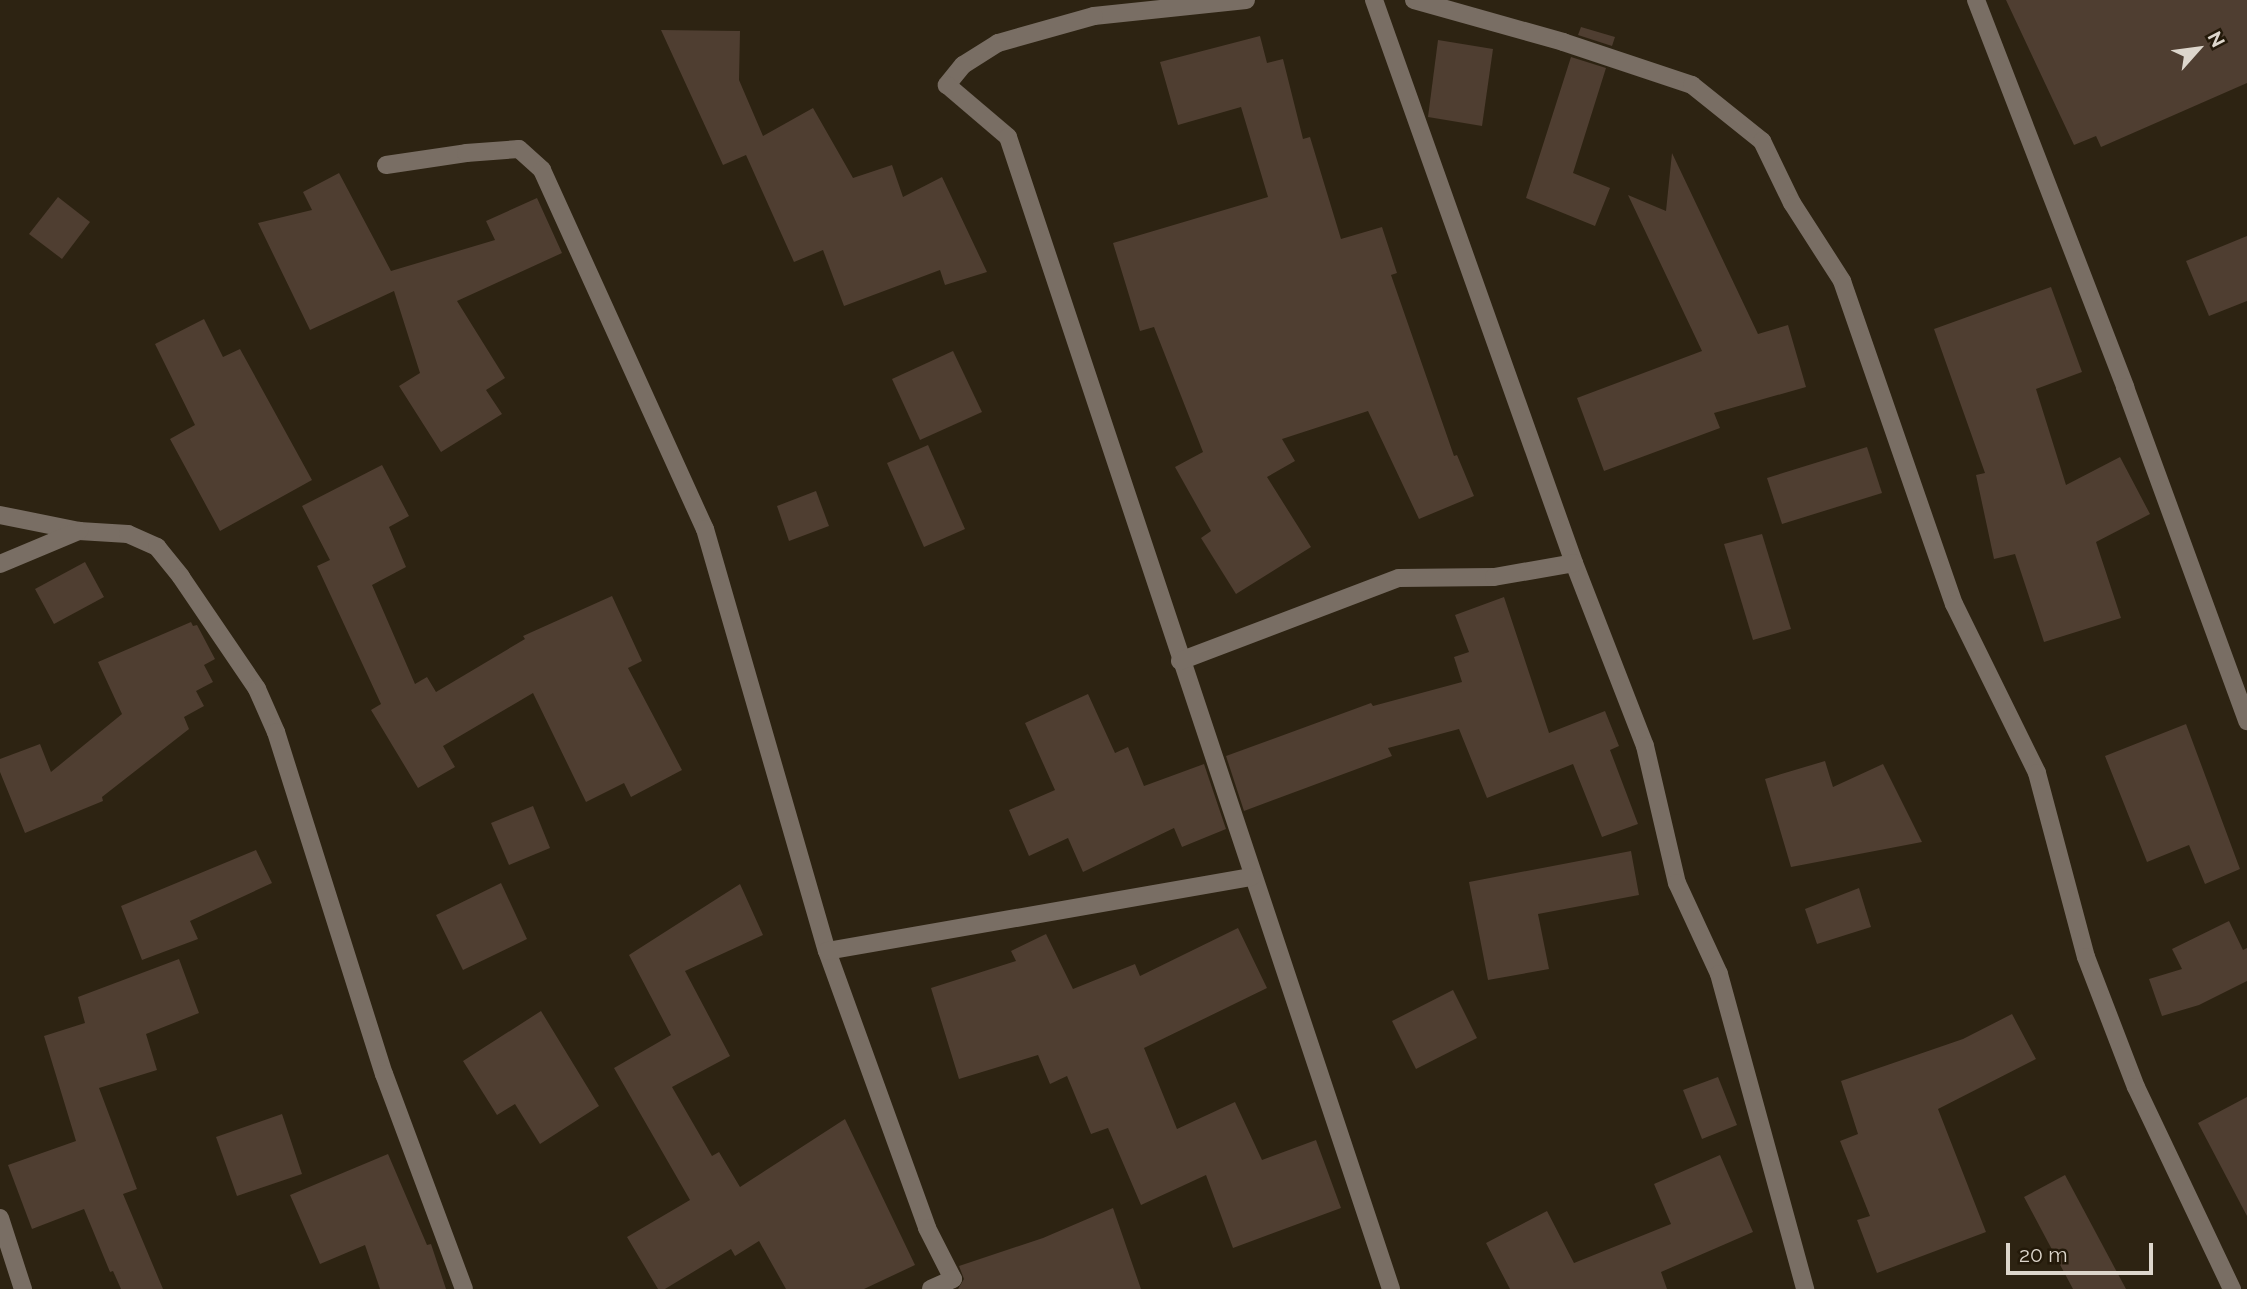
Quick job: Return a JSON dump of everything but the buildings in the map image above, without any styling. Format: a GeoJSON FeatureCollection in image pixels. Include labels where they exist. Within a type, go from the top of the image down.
{"type":"FeatureCollection","features":[{"type":"Feature","properties":{"kind":"street"},"geometry":{"type":"LineString","coordinates":[[1246,0],[1094,16],[999,43],[963,65],[947,85],[1008,137],[1391,1289]]}},
{"type":"Feature","properties":{"kind":"street"},"geometry":{"type":"LineString","coordinates":[[1374,0],[1574,563],[1645,746],[1677,883],[1719,974],[1805,1289]]}},
{"type":"Feature","properties":{"kind":"street"},"geometry":{"type":"LineString","coordinates":[[1415,0],[1563,42],[1692,85],[1762,141],[1792,202],[1842,281],[1954,604],[2037,773],[2087,957],[2131,1074],[2232,1289]]}},
{"type":"Feature","properties":{"kind":"street"},"geometry":{"type":"LineString","coordinates":[[1976,0],[2120,375],[2247,721]]}},
{"type":"Feature","properties":{"kind":"street"},"geometry":{"type":"LineString","coordinates":[[386,165],[466,153],[519,149],[542,170],[705,529],[827,951],[927,1228],[955,1284],[931,1289]]}},
{"type":"Feature","properties":{"kind":"street"},"geometry":{"type":"LineString","coordinates":[[0,515],[79,531],[128,534],[156,547],[181,577],[257,690],[276,732],[384,1074],[464,1289]]}},
{"type":"Feature","properties":{"kind":"street"},"geometry":{"type":"LineString","coordinates":[[0,564],[79,531]]}},
{"type":"Feature","properties":{"kind":"street"},"geometry":{"type":"LineString","coordinates":[[1180,661],[1399,578],[1494,577],[1574,563]]}},
{"type":"Feature","properties":{"kind":"street"},"geometry":{"type":"LineString","coordinates":[[827,951],[1252,877]]}},
{"type":"Feature","properties":{"kind":"street"},"geometry":{"type":"LineString","coordinates":[[0,1218],[23,1289]]}}]}
